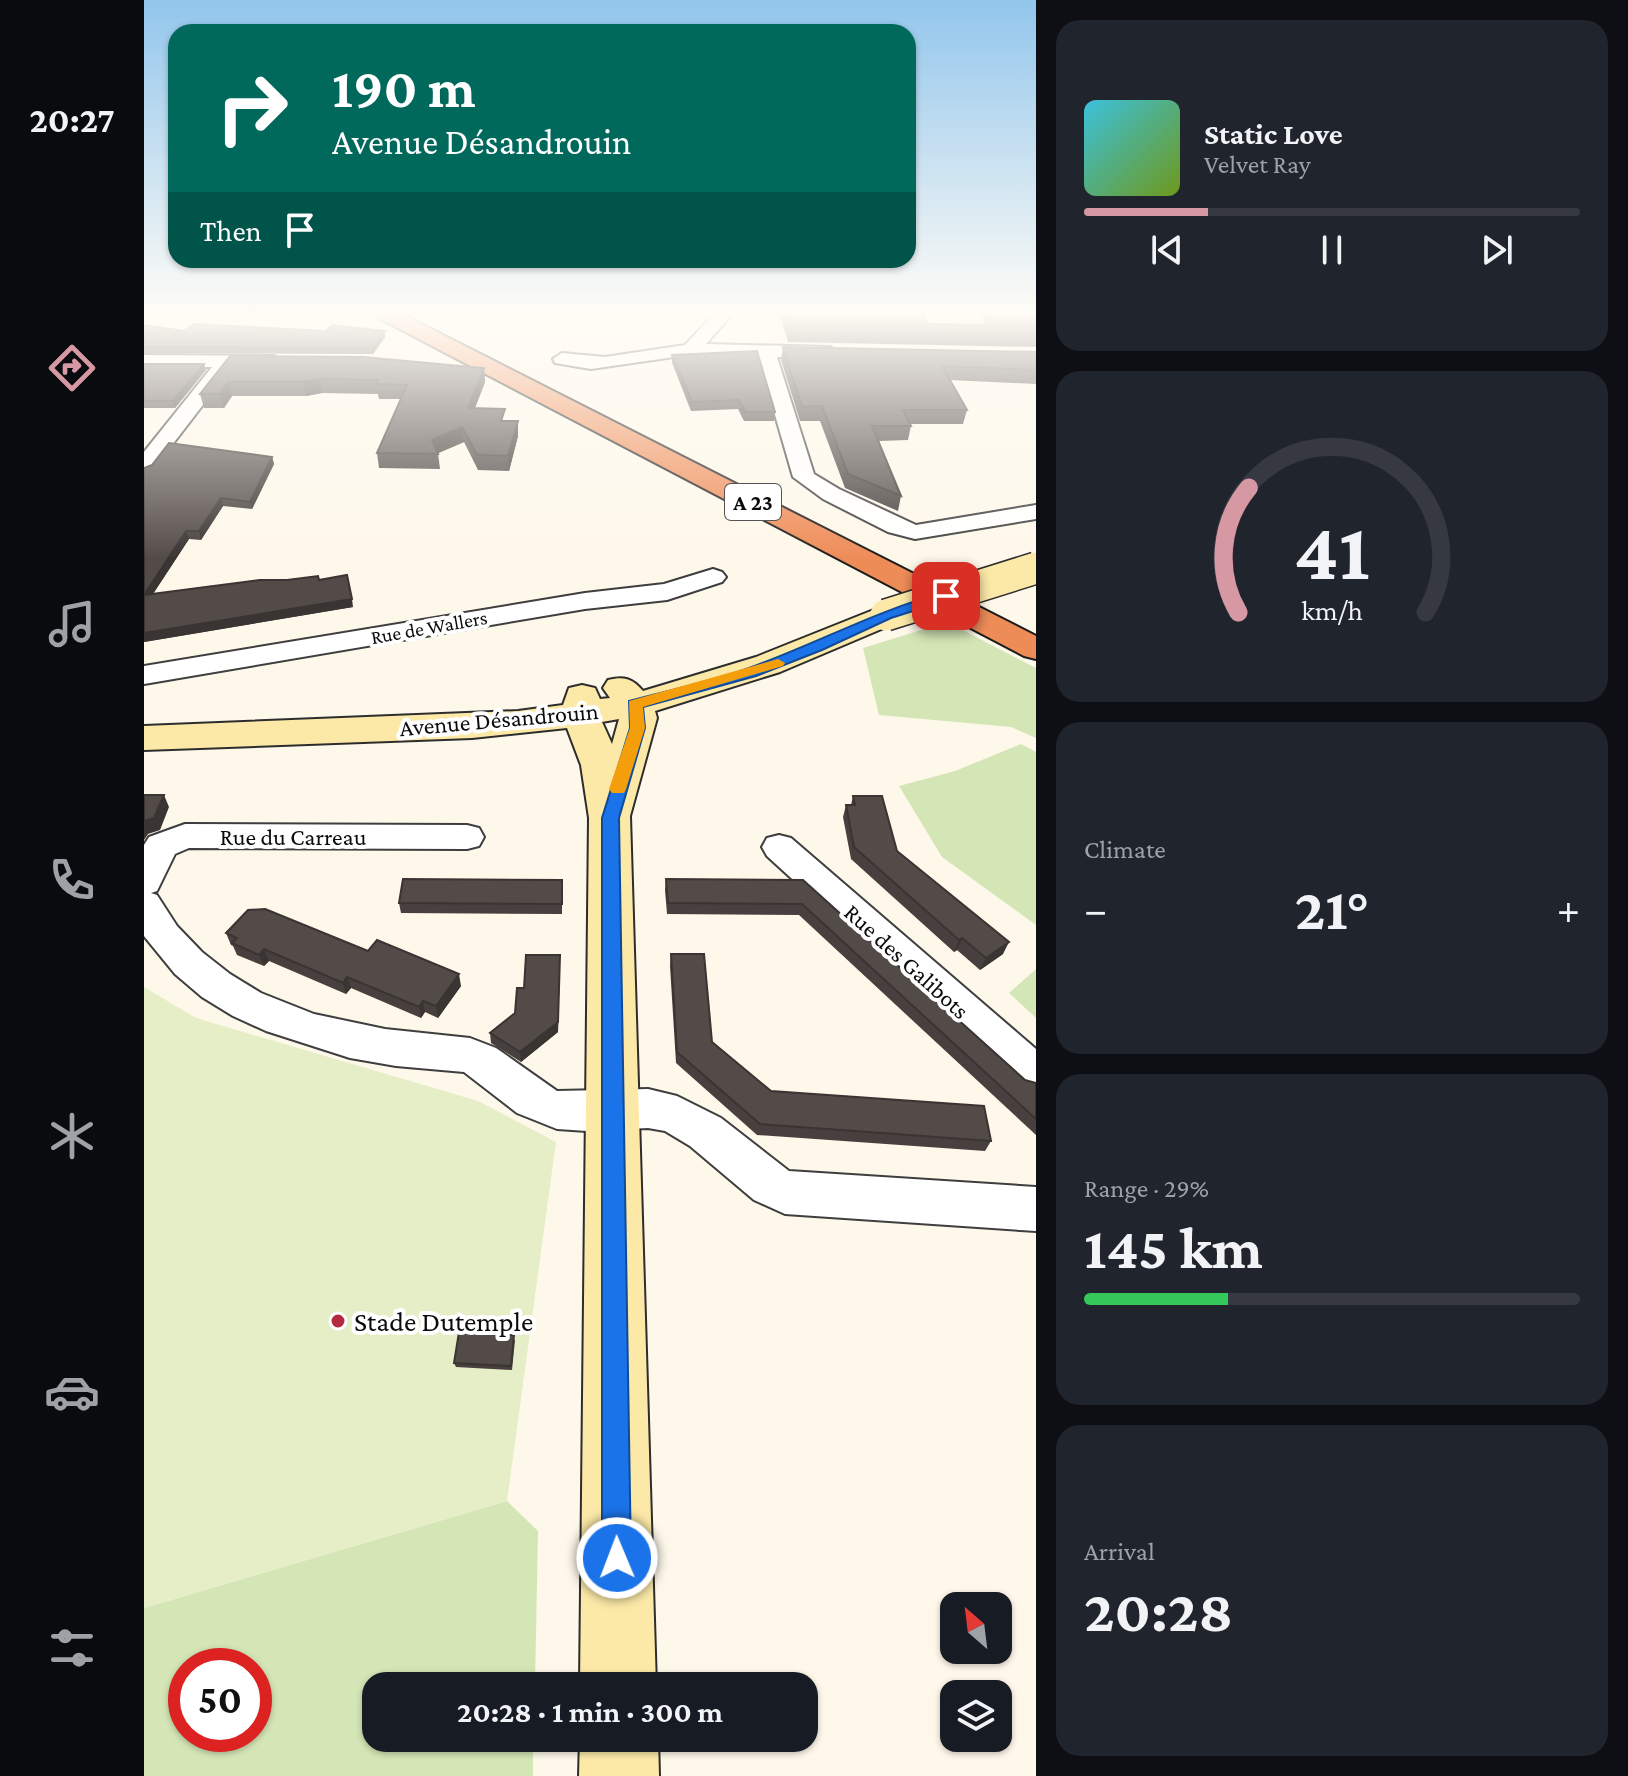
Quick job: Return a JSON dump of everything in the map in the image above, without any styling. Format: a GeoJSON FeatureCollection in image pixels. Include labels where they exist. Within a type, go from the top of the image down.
{"type":"FeatureCollection","features":[{"type":"Feature","properties":{"kind":"highway","name":"A 23"},"geometry":{"type":"LineString","coordinates":[[541,394],[1036,649]]}},
{"type":"Feature","properties":{"kind":"highway","name":"A 23"},"geometry":{"type":"LineString","coordinates":[[583,394],[1036,619]]}},
{"type":"Feature","properties":{"kind":"main road","name":"Avenue Désandrouin"},"geometry":{"type":"LineString","coordinates":[[144,738],[466,726],[581,705],[768,667],[886,615],[1036,568]]}},
{"type":"Feature","properties":{"kind":"main road"},"geometry":{"type":"LineString","coordinates":[[610,818],[637,728],[628,696]]}},
{"type":"Feature","properties":{"kind":"main road","name":"Avenue Désandrouin"},"geometry":{"type":"LineString","coordinates":[[144,726],[581,705]]}},
{"type":"Feature","properties":{"kind":"main road"},"geometry":{"type":"LineString","coordinates":[[581,705],[601,765],[610,818],[618,1672]]}},
{"type":"Feature","properties":{"kind":"main road"},"geometry":{"type":"LineString","coordinates":[[619,1752],[619,1776]]}},
{"type":"Feature","properties":{"kind":"street"},"geometry":{"type":"LineString","coordinates":[[144,466],[201,394]]}},
{"type":"Feature","properties":{"kind":"street"},"geometry":{"type":"LineString","coordinates":[[778,394],[800,470],[823,490],[897,527],[915,532],[1036,512]]}},
{"type":"Feature","properties":{"kind":"street","name":"Rue de Wallers"},"geometry":{"type":"LineString","coordinates":[[144,675],[585,601],[667,592],[713,577]]}},
{"type":"Feature","properties":{"kind":"street","name":"Rue du Carreau"},"geometry":{"type":"LineString","coordinates":[[144,882],[161,846],[185,836],[467,837]]}},
{"type":"Feature","properties":{"kind":"street","name":"Rue des Galibots"},"geometry":{"type":"LineString","coordinates":[[779,847],[1036,1075]]}},
{"type":"Feature","properties":{"kind":"street"},"geometry":{"type":"LineString","coordinates":[[144,905],[160,934],[183,959],[226,993],[258,1010],[314,1031],[361,1043],[468,1056],[528,1098],[553,1110],[571,1113],[655,1110],[676,1114],[707,1134],[762,1180],[785,1192],[1036,1209]]}},
{"type":"Feature","properties":{"kind":"green space"},"geometry":{"type":"Polygon","coordinates":[[[947,622],[1036,668],[1036,738],[1011,727],[879,715],[863,648],[947,622]]]}},
{"type":"Feature","properties":{"kind":"green space"},"geometry":{"type":"Polygon","coordinates":[[[1021,744],[1036,752],[1036,925],[942,857],[899,786],[955,771],[1021,744]]]}},
{"type":"Feature","properties":{"kind":"green space"},"geometry":{"type":"Polygon","coordinates":[[[1036,969],[1036,1018],[1009,993],[1036,969]]]}},
{"type":"Feature","properties":{"kind":"green space","name":"Stade Dutemple"},"geometry":{"type":"Polygon","coordinates":[[[144,987],[196,1018],[478,1101],[556,1142],[507,1501],[144,1608],[144,987]]]}},
{"type":"Feature","properties":{"kind":"green space"},"geometry":{"type":"Polygon","coordinates":[[[507,1501],[538,1531],[535,1672],[362,1672],[362,1752],[533,1752],[533,1776],[144,1776],[144,1608],[507,1501]]]}},
{"type":"Feature","properties":{"kind":"building"},"geometry":{"type":"Polygon","coordinates":[[[144,394],[179,394],[173,401],[144,401],[144,394]]]}},
{"type":"Feature","properties":{"kind":"building"},"geometry":{"type":"Polygon","coordinates":[[[403,394],[474,394],[468,408],[505,409],[501,421],[518,421],[508,456],[477,455],[462,427],[432,440],[438,454],[377,453],[403,394]]]}},
{"type":"Feature","properties":{"kind":"building"},"geometry":{"type":"Polygon","coordinates":[[[689,394],[770,394],[775,412],[745,412],[739,400],[692,402],[689,394]]]}},
{"type":"Feature","properties":{"kind":"building"},"geometry":{"type":"Polygon","coordinates":[[[798,394],[958,394],[967,410],[903,410],[911,426],[872,426],[901,496],[848,474],[822,406],[802,407],[798,394]]]}},
{"type":"Feature","properties":{"kind":"building"},"geometry":{"type":"Polygon","coordinates":[[[169,443],[272,457],[250,502],[221,498],[199,531],[186,531],[144,595],[144,468],[152,465],[169,443]]]}},
{"type":"Feature","properties":{"kind":"building"},"geometry":{"type":"Polygon","coordinates":[[[347,575],[352,599],[144,633],[144,595],[260,580],[318,576],[319,580],[347,575]]]}},
{"type":"Feature","properties":{"kind":"building"},"geometry":{"type":"Polygon","coordinates":[[[144,795],[164,795],[154,818],[144,821],[144,795]]]}},
{"type":"Feature","properties":{"kind":"building"},"geometry":{"type":"Polygon","coordinates":[[[853,796],[882,796],[897,851],[1009,942],[986,958],[962,938],[959,940],[854,847],[846,805],[855,805],[853,796]]]}},
{"type":"Feature","properties":{"kind":"building"},"geometry":{"type":"Polygon","coordinates":[[[403,879],[562,880],[562,904],[399,903],[403,879]]]}},
{"type":"Feature","properties":{"kind":"building"},"geometry":{"type":"Polygon","coordinates":[[[666,879],[803,880],[1025,1080],[1036,1083],[1036,1119],[802,904],[668,903],[666,879]]]}},
{"type":"Feature","properties":{"kind":"building"},"geometry":{"type":"Polygon","coordinates":[[[265,909],[368,951],[377,940],[459,974],[436,1006],[423,1001],[419,1007],[347,977],[343,983],[264,949],[259,955],[232,943],[237,938],[226,933],[248,910],[265,909]]]}},
{"type":"Feature","properties":{"kind":"building"},"geometry":{"type":"Polygon","coordinates":[[[671,954],[704,954],[712,1042],[771,1091],[984,1106],[991,1141],[760,1124],[677,1052],[671,954]]]}},
{"type":"Feature","properties":{"kind":"building"},"geometry":{"type":"Polygon","coordinates":[[[526,955],[560,955],[558,1022],[520,1052],[490,1033],[515,1013],[517,988],[524,988],[526,955]]]}},
{"type":"Feature","properties":{"kind":"building"},"geometry":{"type":"Polygon","coordinates":[[[459,1332],[514,1335],[511,1366],[454,1363],[459,1332]]]}},
{"type":"Feature","properties":{"kind":"slow traffic"},"geometry":{"type":"LineString","coordinates":[[618,789],[637,728],[635,704],[731,679],[778,663]]}},
{"type":"Feature","properties":{"kind":"place","name":"Stade Dutemple"},"geometry":{"type":"Point","coordinates":[338,1321]}},
{"type":"Feature","properties":{"kind":"route"},"geometry":{"type":"LineString","coordinates":[[617,1558],[610,818],[637,728],[635,704],[751,673],[886,615],[946,596]]}}]}
